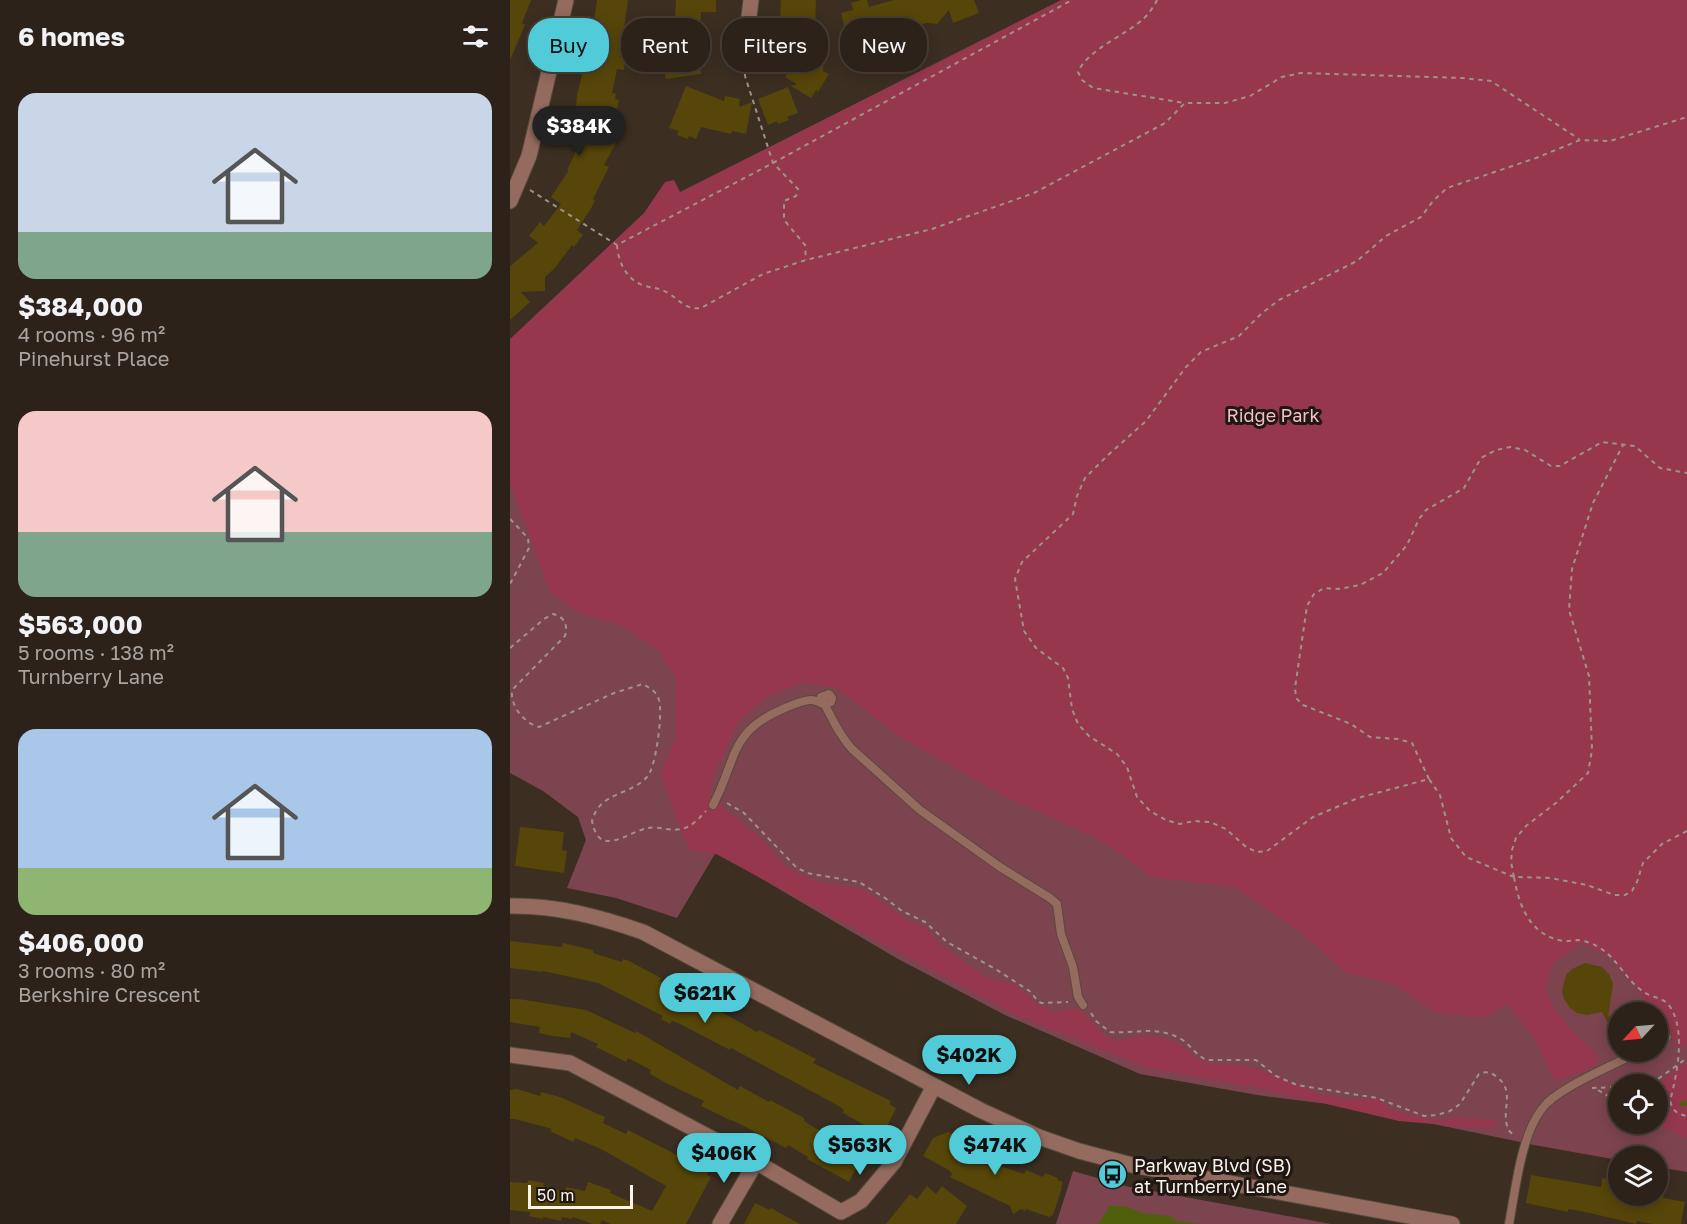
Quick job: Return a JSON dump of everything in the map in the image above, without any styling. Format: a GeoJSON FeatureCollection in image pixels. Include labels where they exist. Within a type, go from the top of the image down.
{"type":"FeatureCollection","features":[{"type":"Feature","properties":{"kind":"street"},"geometry":{"type":"LineString","coordinates":[[510,201],[529,156],[566,0]]}},
{"type":"Feature","properties":{"kind":"street"},"geometry":{"type":"LineString","coordinates":[[749,18],[751,0]]}},
{"type":"Feature","properties":{"kind":"street"},"geometry":{"type":"LineString","coordinates":[[510,906],[540,907],[584,914],[643,932],[1009,1125],[1048,1140],[1105,1159],[1161,1171],[1452,1224]]}},
{"type":"Feature","properties":{"kind":"street"},"geometry":{"type":"LineString","coordinates":[[510,1055],[570,1063],[756,1162],[841,1212],[861,1201],[894,1162],[934,1086]]}},
{"type":"Feature","properties":{"kind":"street"},"geometry":{"type":"LineString","coordinates":[[720,1224],[756,1162]]}},
{"type":"Feature","properties":{"kind":"lane"},"geometry":{"type":"LineString","coordinates":[[713,805],[731,760],[746,732],[762,718],[792,705],[820,701],[852,749],[920,810],[1000,867],[1050,897],[1057,904],[1061,934],[1073,967],[1078,997],[1083,1005]]}},
{"type":"Feature","properties":{"kind":"lane"},"geometry":{"type":"LineString","coordinates":[[1509,1224],[1527,1136],[1538,1114],[1549,1102],[1569,1089],[1620,1062]]}},
{"type":"Feature","properties":{"kind":"path"},"geometry":{"type":"LineString","coordinates":[[617,245],[1072,0]]}},
{"type":"Feature","properties":{"kind":"path"},"geometry":{"type":"LineString","coordinates":[[1157,0],[1143,19],[1113,39],[1081,66],[1078,72],[1082,80],[1093,88],[1185,103],[1225,103],[1250,96],[1282,77],[1301,73],[1463,78],[1491,81],[1580,140]]}},
{"type":"Feature","properties":{"kind":"path"},"geometry":{"type":"LineString","coordinates":[[745,72],[773,163],[798,189],[796,196],[784,201],[784,220],[805,245],[806,260]]}},
{"type":"Feature","properties":{"kind":"path"},"geometry":{"type":"LineString","coordinates":[[518,182],[617,245],[621,265],[642,285],[657,287],[685,307],[701,308],[763,273],[932,229],[1034,193],[1165,123],[1185,103]]}},
{"type":"Feature","properties":{"kind":"path"},"geometry":{"type":"LineString","coordinates":[[1429,779],[1358,798],[1313,817],[1267,851],[1256,852],[1245,846],[1226,829],[1210,822],[1194,821],[1180,824],[1166,820],[1150,811],[1137,797],[1127,767],[1117,754],[1089,736],[1078,724],[1072,709],[1068,678],[1063,668],[1036,648],[1024,631],[1015,579],[1022,562],[1073,514],[1077,496],[1085,478],[1146,421],[1186,367],[1202,352],[1239,336],[1260,314],[1279,300],[1357,261],[1386,236],[1421,217],[1447,188],[1536,158],[1580,140],[1610,141],[1687,117]]}},
{"type":"Feature","properties":{"kind":"path"},"geometry":{"type":"LineString","coordinates":[[1687,473],[1660,468],[1635,446],[1602,442],[1560,466],[1551,466],[1525,450],[1510,447],[1496,450],[1480,458],[1464,488],[1426,510],[1419,519],[1407,545],[1383,573],[1360,585],[1339,589],[1324,588],[1314,594],[1307,606],[1295,688],[1296,698],[1303,705],[1351,724],[1370,736],[1412,743],[1429,779],[1440,795],[1451,838],[1466,857],[1514,877],[1550,878],[1587,885],[1614,895],[1625,895],[1632,891],[1643,863],[1662,844],[1687,831]]}},
{"type":"Feature","properties":{"kind":"path"},"geometry":{"type":"LineString","coordinates":[[1623,444],[1593,503],[1572,568],[1569,610],[1589,676],[1592,750],[1588,773],[1556,803],[1526,826],[1516,838],[1511,862],[1518,900],[1528,920],[1542,933],[1564,941],[1578,940],[1604,950],[1639,989],[1665,1001],[1678,1014],[1683,1025],[1683,1043],[1670,1101],[1672,1109],[1678,1114],[1687,1116]]}},
{"type":"Feature","properties":{"kind":"path"},"geometry":{"type":"LineString","coordinates":[[510,519],[528,538],[529,548],[510,584]]}},
{"type":"Feature","properties":{"kind":"path"},"geometry":{"type":"LineString","coordinates":[[510,648],[553,614],[560,616],[567,627],[565,636],[512,690],[511,695],[515,708],[530,724],[539,727],[614,693],[644,684],[651,688],[659,698],[658,733],[650,774],[644,780],[606,800],[598,807],[592,821],[597,835],[603,840],[616,841],[650,827],[679,831],[694,824],[713,805],[721,802],[730,804],[744,813],[796,867],[807,873],[859,882],[902,911],[925,922],[947,942],[1031,992],[1041,1003],[1066,1002],[1083,1005],[1096,1021],[1110,1032],[1152,1029],[1165,1032],[1181,1039],[1194,1048],[1200,1058],[1206,1060],[1256,1060],[1276,1076],[1297,1085],[1377,1098],[1424,1116],[1450,1111],[1460,1104],[1479,1074],[1489,1072],[1498,1078],[1508,1093],[1507,1125],[1510,1132],[1520,1137],[1527,1136]]}},
{"type":"Feature","properties":{"kind":"path"},"geometry":{"type":"LineString","coordinates":[[1665,1074],[1687,1058]]}},
{"type":"Feature","properties":{"kind":"path"},"geometry":{"type":"LineString","coordinates":[[1608,1088],[1598,1089],[1608,1096]]}},
{"type":"Feature","properties":{"kind":"green space","name":"Ridge Park"},"geometry":{"type":"Polygon","coordinates":[[[1061,0],[1687,0],[1687,1045],[1678,1049],[1668,1030],[1668,1002],[1647,1002],[1612,957],[1581,943],[1554,962],[1546,988],[1551,1005],[1576,1035],[1598,1054],[1595,1066],[1555,1081],[1533,1036],[1507,1004],[1485,1018],[1434,1012],[1394,984],[1345,972],[1299,931],[1234,887],[1151,877],[1117,851],[1089,835],[1004,796],[902,738],[835,687],[802,683],[767,696],[738,722],[716,770],[709,793],[756,834],[787,868],[821,883],[863,889],[910,922],[925,926],[942,946],[987,978],[1015,984],[1038,1005],[1054,1012],[1079,1008],[1106,1037],[1121,1040],[1137,1036],[1161,1037],[1178,1043],[1195,1057],[1207,1063],[1245,1066],[1262,1070],[1318,1094],[1350,1100],[1375,1098],[1394,1111],[1436,1121],[1459,1117],[1500,1122],[1489,1129],[1399,1121],[1263,1089],[1148,1068],[1018,1016],[716,854],[689,850],[660,774],[676,738],[676,678],[656,648],[621,626],[578,612],[550,592],[510,482],[510,339],[644,213],[665,182],[674,180],[680,192],[918,72],[927,72],[927,68],[1061,0]]]}},
{"type":"Feature","properties":{"kind":"green space","name":"Ridge Park"},"geometry":{"type":"Polygon","coordinates":[[[1687,0],[1687,1172],[1668,1169],[1668,1146],[1608,1146],[1608,1158],[1352,1107],[1257,1095],[1140,1074],[1005,1015],[898,959],[716,852],[677,918],[616,898],[567,888],[586,840],[578,817],[543,791],[510,773],[510,339],[1687,0]]]}},
{"type":"Feature","properties":{"kind":"green space"},"geometry":{"type":"Polygon","coordinates":[[[1687,1062],[1687,1138],[1668,1130],[1668,1076],[1687,1062]]]}},
{"type":"Feature","properties":{"kind":"green space"},"geometry":{"type":"Polygon","coordinates":[[[1073,1171],[1125,1186],[1331,1224],[1056,1224],[1073,1171]]]}},
{"type":"Feature","properties":{"kind":"shaded area"},"geometry":{"type":"Polygon","coordinates":[[[1109,1206],[1126,1206],[1142,1213],[1170,1216],[1176,1221],[1200,1224],[1096,1224],[1100,1222],[1109,1206]]]}},
{"type":"Feature","properties":{"kind":"building"},"geometry":{"type":"Polygon","coordinates":[[[510,0],[531,0],[522,23],[525,25],[510,60],[510,0]]]}},
{"type":"Feature","properties":{"kind":"building"},"geometry":{"type":"Polygon","coordinates":[[[597,0],[628,0],[625,18],[621,18],[621,70],[617,69],[612,93],[616,94],[615,99],[619,100],[615,120],[619,121],[619,128],[615,145],[604,165],[609,167],[593,199],[595,200],[593,205],[577,230],[583,235],[545,277],[545,291],[521,292],[530,302],[510,320],[510,266],[538,243],[529,236],[540,222],[544,226],[561,204],[551,197],[569,170],[567,170],[576,151],[582,154],[588,130],[579,128],[584,108],[576,106],[583,72],[609,72],[609,18],[594,18],[597,0]]]}},
{"type":"Feature","properties":{"kind":"building"},"geometry":{"type":"Polygon","coordinates":[[[676,0],[716,0],[716,12],[701,12],[701,18],[675,18],[676,0]]]}},
{"type":"Feature","properties":{"kind":"building"},"geometry":{"type":"Polygon","coordinates":[[[781,0],[816,0],[815,18],[780,18],[781,0]]]}},
{"type":"Feature","properties":{"kind":"building"},"geometry":{"type":"Polygon","coordinates":[[[867,0],[869,7],[894,0],[974,0],[979,13],[953,23],[949,10],[937,24],[927,23],[927,18],[842,18],[841,13],[853,10],[851,3],[867,0]]]}},
{"type":"Feature","properties":{"kind":"building"},"geometry":{"type":"Polygon","coordinates":[[[664,72],[701,72],[701,74],[666,79],[664,72]]]}},
{"type":"Feature","properties":{"kind":"building"},"geometry":{"type":"Polygon","coordinates":[[[788,72],[825,72],[829,74],[818,92],[816,90],[811,98],[791,86],[797,84],[785,77],[788,72]]]}},
{"type":"Feature","properties":{"kind":"building"},"geometry":{"type":"Polygon","coordinates":[[[686,86],[724,101],[725,96],[740,99],[739,107],[752,102],[746,134],[732,131],[731,134],[701,127],[696,139],[677,135],[679,131],[669,128],[686,86]]]}},
{"type":"Feature","properties":{"kind":"building"},"geometry":{"type":"Polygon","coordinates":[[[788,87],[798,113],[787,117],[789,120],[778,124],[777,121],[768,125],[758,99],[788,87]]]}},
{"type":"Feature","properties":{"kind":"building"},"geometry":{"type":"Polygon","coordinates":[[[520,827],[564,832],[562,850],[567,851],[564,873],[515,866],[520,827]]]}},
{"type":"Feature","properties":{"kind":"building"},"geometry":{"type":"Polygon","coordinates":[[[510,941],[562,947],[563,943],[593,950],[593,953],[622,962],[623,959],[629,961],[661,978],[659,981],[678,991],[681,989],[757,1032],[759,1030],[816,1059],[813,1063],[891,1101],[889,1104],[896,1108],[884,1133],[872,1127],[871,1129],[843,1113],[844,1110],[839,1106],[731,1048],[730,1050],[678,1023],[672,1021],[670,1024],[661,1019],[663,1016],[598,983],[543,971],[510,968],[510,941]]]}},
{"type":"Feature","properties":{"kind":"building"},"geometry":{"type":"Polygon","coordinates":[[[1585,963],[1602,967],[1609,974],[1613,984],[1610,1002],[1608,1002],[1608,1024],[1602,1012],[1587,1015],[1577,1013],[1564,999],[1562,990],[1566,975],[1572,969],[1585,963]]]}},
{"type":"Feature","properties":{"kind":"building"},"geometry":{"type":"Polygon","coordinates":[[[510,999],[586,1010],[635,1033],[636,1031],[738,1090],[740,1086],[769,1102],[770,1100],[804,1118],[804,1121],[810,1125],[848,1147],[849,1143],[868,1153],[861,1166],[858,1164],[849,1182],[807,1159],[808,1157],[788,1145],[786,1148],[701,1106],[704,1101],[650,1074],[651,1070],[628,1058],[626,1062],[596,1047],[598,1044],[571,1032],[570,1038],[553,1036],[539,1033],[540,1027],[510,1022],[510,999]]]}},
{"type":"Feature","properties":{"kind":"building"},"geometry":{"type":"Polygon","coordinates":[[[517,1089],[540,1096],[541,1092],[560,1097],[605,1117],[603,1123],[626,1134],[628,1130],[683,1158],[685,1154],[710,1167],[707,1175],[711,1177],[686,1224],[611,1224],[602,1220],[600,1224],[593,1224],[573,1217],[572,1219],[562,1217],[561,1221],[543,1217],[543,1219],[529,1216],[530,1212],[510,1210],[510,1182],[527,1183],[528,1180],[544,1183],[543,1186],[565,1192],[566,1187],[585,1191],[588,1182],[611,1190],[610,1193],[652,1211],[666,1186],[601,1149],[575,1138],[573,1142],[550,1131],[552,1129],[510,1119],[510,1090],[517,1089]]]}},
{"type":"Feature","properties":{"kind":"building"},"geometry":{"type":"Polygon","coordinates":[[[948,1132],[971,1145],[972,1142],[1003,1158],[1000,1166],[1024,1174],[1026,1170],[1043,1177],[1045,1173],[1058,1178],[1057,1180],[1063,1182],[1053,1215],[1049,1217],[1026,1209],[1013,1214],[1010,1206],[950,1177],[952,1174],[950,1171],[923,1156],[933,1138],[948,1132]]]}},
{"type":"Feature","properties":{"kind":"building"},"geometry":{"type":"Polygon","coordinates":[[[1531,1175],[1601,1187],[1602,1178],[1608,1179],[1608,1206],[1668,1206],[1668,1199],[1685,1202],[1681,1224],[1653,1224],[1637,1221],[1636,1224],[1590,1213],[1568,1209],[1568,1212],[1526,1203],[1531,1175]]]}},
{"type":"Feature","properties":{"kind":"building"},"geometry":{"type":"Polygon","coordinates":[[[927,1186],[936,1194],[942,1186],[967,1206],[956,1224],[886,1224],[910,1194],[917,1199],[927,1186]]]}},
{"type":"Feature","properties":{"kind":"building"},"geometry":{"type":"Polygon","coordinates":[[[755,1203],[770,1210],[771,1208],[800,1224],[744,1224],[755,1203]]]}},
{"type":"Feature","properties":{"kind":"waterway"},"geometry":{"type":"LineString","coordinates":[[1682,1104],[1687,1103]]}},
{"type":"Feature","properties":{"kind":"place","name":"Parkway Blvd (SB) at Turnberry Lane"},"geometry":{"type":"Point","coordinates":[1113,1175]}}]}
